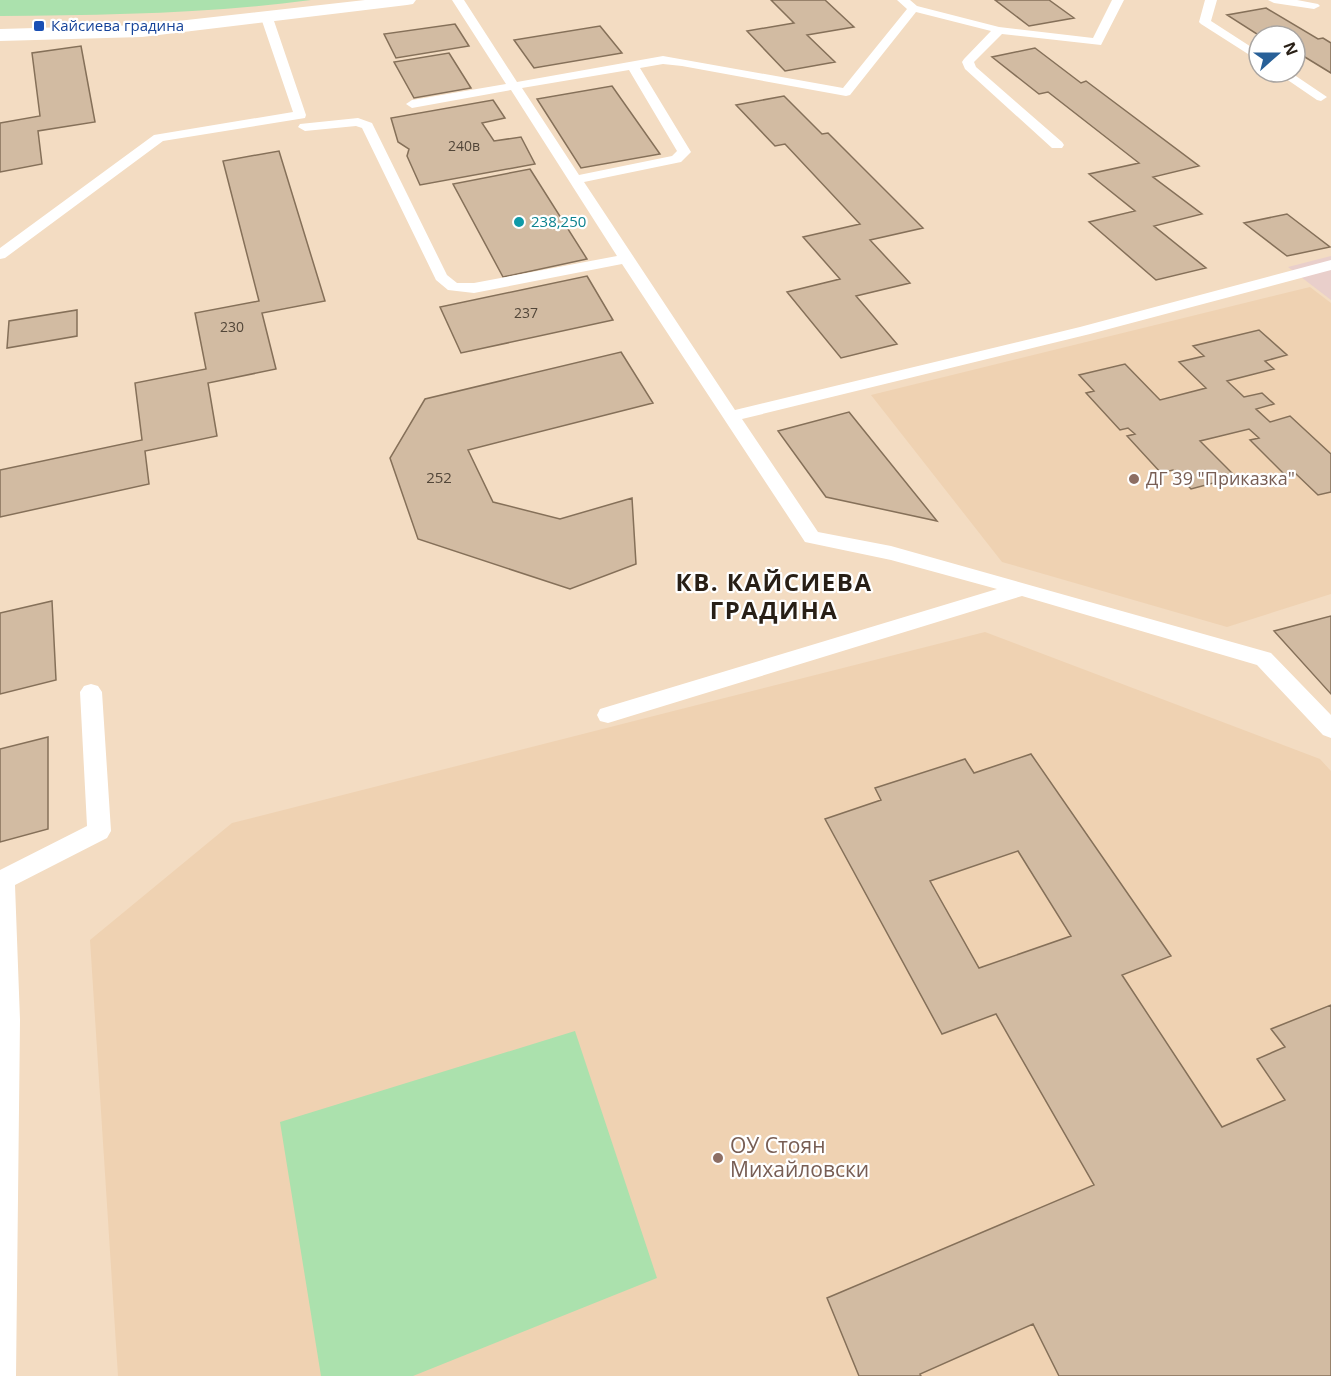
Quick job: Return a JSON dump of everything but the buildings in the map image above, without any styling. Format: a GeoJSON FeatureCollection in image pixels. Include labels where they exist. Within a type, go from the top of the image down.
{"type":"FeatureCollection","features":[{"type":"Feature","properties":{"kind":"street"},"geometry":{"type":"LineString","coordinates":[[0,34],[142,31],[407,0]]}},
{"type":"Feature","properties":{"kind":"lane"},"geometry":{"type":"LineString","coordinates":[[458,0],[626,259],[812,537],[891,553],[1264,659],[1331,729]]}},
{"type":"Feature","properties":{"kind":"lane"},"geometry":{"type":"LineString","coordinates":[[412,104],[663,60],[846,92],[908,4],[999,30],[1097,42],[1118,0]]}},
{"type":"Feature","properties":{"kind":"lane"},"geometry":{"type":"LineString","coordinates":[[1211,0],[1205,22],[1247,49]]}},
{"type":"Feature","properties":{"kind":"lane"},"geometry":{"type":"LineString","coordinates":[[1274,0],[1318,6]]}},
{"type":"Feature","properties":{"kind":"lane"},"geometry":{"type":"LineString","coordinates":[[0,255],[159,138],[300,115],[267,18]]}},
{"type":"Feature","properties":{"kind":"lane"},"geometry":{"type":"LineString","coordinates":[[999,30],[968,62],[971,69],[1057,145]]}},
{"type":"Feature","properties":{"kind":"lane"},"geometry":{"type":"LineString","coordinates":[[575,180],[676,159],[684,152],[633,66]]}},
{"type":"Feature","properties":{"kind":"lane"},"geometry":{"type":"LineString","coordinates":[[1301,84],[1321,97]]}},
{"type":"Feature","properties":{"kind":"lane"},"geometry":{"type":"LineString","coordinates":[[305,127],[358,122],[367,126],[441,277],[453,287],[474,288],[626,259]]}},
{"type":"Feature","properties":{"kind":"lane"},"geometry":{"type":"LineString","coordinates":[[730,416],[1084,331],[1323,268],[1331,282]]}},
{"type":"Feature","properties":{"kind":"lane"},"geometry":{"type":"LineString","coordinates":[[608,715],[1022,589]]}},
{"type":"Feature","properties":{"kind":"lane"},"geometry":{"type":"LineString","coordinates":[[1,1376],[7,1020],[3,880],[99,831],[91,692]]}},
{"type":"Feature","properties":{"kind":"shaded area"},"geometry":{"type":"Polygon","coordinates":[[[1331,256],[1331,300],[1288,267],[1331,256]]]}},
{"type":"Feature","properties":{"kind":"shaded area","name":"ДГ 39 \"Приказка\""},"geometry":{"type":"Polygon","coordinates":[[[1310,287],[1331,303],[1331,594],[1227,627],[1002,562],[871,395],[1310,287]]]}},
{"type":"Feature","properties":{"kind":"shaded area","name":"ОУ Стоян Михайловски"},"geometry":{"type":"Polygon","coordinates":[[[985,632],[1320,759],[1331,771],[1331,1376],[118,1376],[90,940],[232,823],[985,632]]]}},
{"type":"Feature","properties":{"kind":"green space"},"geometry":{"type":"Polygon","coordinates":[[[0,0],[311,0],[194,11],[0,16],[0,0]]]}},
{"type":"Feature","properties":{"kind":"green space"},"geometry":{"type":"Polygon","coordinates":[[[575,1031],[657,1278],[413,1376],[321,1376],[280,1122],[575,1031]]]}},
{"type":"Feature","properties":{"kind":"place","name":"Кайсиева градина"},"geometry":{"type":"Point","coordinates":[39,26]}},
{"type":"Feature","properties":{"kind":"place","name":"238,250"},"geometry":{"type":"Point","coordinates":[519,222]}},
{"type":"Feature","properties":{"kind":"place","name":"ДГ 39 \"Приказка\""},"geometry":{"type":"Point","coordinates":[1134,479]}},
{"type":"Feature","properties":{"kind":"place","name":"ОУ Стоян Михайловски"},"geometry":{"type":"Point","coordinates":[718,1158]}},
{"type":"Feature","properties":{"kind":"district","name":"КВ. КАЙСИЕВА ГРАДИНА"},"geometry":{"type":"Point","coordinates":[774,597]}}]}
